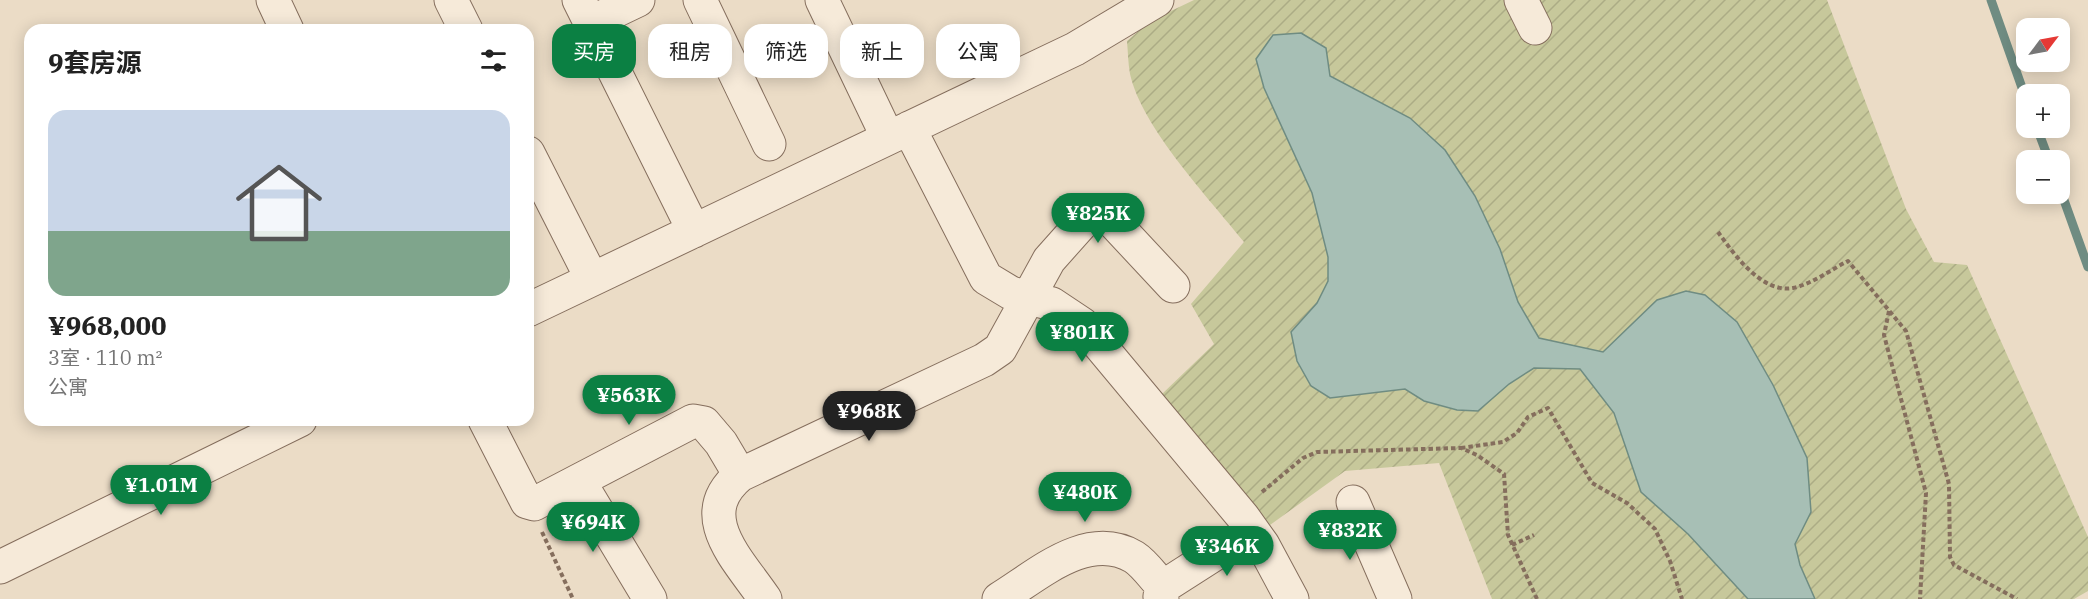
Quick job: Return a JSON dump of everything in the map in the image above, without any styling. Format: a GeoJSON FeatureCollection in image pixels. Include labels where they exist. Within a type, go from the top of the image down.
{"type":"FeatureCollection","features":[{"type":"Feature","properties":{"kind":"street"},"geometry":{"type":"LineString","coordinates":[[273,0],[284,24]]}},
{"type":"Feature","properties":{"kind":"street"},"geometry":{"type":"LineString","coordinates":[[451,0],[463,24]]}},
{"type":"Feature","properties":{"kind":"street"},"geometry":{"type":"LineString","coordinates":[[638,0],[584,11],[694,231]]}},
{"type":"Feature","properties":{"kind":"street"},"geometry":{"type":"LineString","coordinates":[[700,0],[769,144]]}},
{"type":"Feature","properties":{"kind":"street"},"geometry":{"type":"LineString","coordinates":[[822,0],[986,278],[1011,293],[1052,304],[1082,324],[1244,519],[1292,599]]}},
{"type":"Feature","properties":{"kind":"street"},"geometry":{"type":"LineString","coordinates":[[534,307],[1075,49],[1117,11],[1157,0]]}},
{"type":"Feature","properties":{"kind":"street"},"geometry":{"type":"LineString","coordinates":[[534,165],[591,279]]}},
{"type":"Feature","properties":{"kind":"street"},"geometry":{"type":"LineString","coordinates":[[765,599],[722,534],[717,519],[722,495],[740,475],[984,360],[1000,349],[1049,260],[1090,214],[1103,211],[1173,286]]}},
{"type":"Feature","properties":{"kind":"street"},"geometry":{"type":"LineString","coordinates":[[488,426],[527,502],[534,504],[693,421],[704,423],[721,443],[740,475]]}},
{"type":"Feature","properties":{"kind":"street"},"geometry":{"type":"LineString","coordinates":[[0,567],[288,426]]}},
{"type":"Feature","properties":{"kind":"street"},"geometry":{"type":"LineString","coordinates":[[579,481],[650,599]]}},
{"type":"Feature","properties":{"kind":"street"},"geometry":{"type":"LineString","coordinates":[[1353,502],[1395,599]]}},
{"type":"Feature","properties":{"kind":"street"},"geometry":{"type":"LineString","coordinates":[[999,599],[1071,554],[1086,549],[1122,551],[1136,559],[1163,593],[1244,519]]}},
{"type":"Feature","properties":{"kind":"path"},"geometry":{"type":"LineString","coordinates":[[1718,232],[1736,257],[1752,273],[1779,287],[1794,288],[1848,261],[1889,310],[1906,331],[1948,484],[1950,557],[1954,565],[2017,599]]}},
{"type":"Feature","properties":{"kind":"path"},"geometry":{"type":"LineString","coordinates":[[1889,310],[1884,335],[1926,493],[1920,599]]}},
{"type":"Feature","properties":{"kind":"path"},"geometry":{"type":"LineString","coordinates":[[1244,519],[1276,483],[1303,458],[1317,452],[1461,448],[1503,442],[1517,433],[1528,417],[1548,408],[1592,483],[1627,503],[1655,529],[1670,561],[1682,599]]}},
{"type":"Feature","properties":{"kind":"path"},"geometry":{"type":"LineString","coordinates":[[1461,448],[1477,455],[1504,474],[1503,499],[1508,536],[1538,599]]}},
{"type":"Feature","properties":{"kind":"path"},"geometry":{"type":"LineString","coordinates":[[527,502],[573,599]]}},
{"type":"Feature","properties":{"kind":"path"},"geometry":{"type":"LineString","coordinates":[[1512,545],[1534,535]]}},
{"type":"Feature","properties":{"kind":"green space"},"geometry":{"type":"Polygon","coordinates":[[[1194,0],[1827,0],[1906,209],[1934,262],[1967,265],[2088,537],[2088,591],[2074,599],[1492,599],[1439,463],[1345,471],[1270,525],[1162,394],[1214,344],[1191,304],[1244,242],[1178,162],[1162,139],[1137,95],[1130,74],[1127,41],[1150,21],[1194,0]]]}},
{"type":"Feature","properties":{"kind":"shaded area"},"geometry":{"type":"Polygon","coordinates":[[[1301,33],[1326,48],[1330,76],[1410,118],[1445,150],[1475,196],[1500,249],[1518,302],[1539,338],[1603,352],[1657,300],[1686,291],[1705,295],[1737,322],[1773,385],[1807,458],[1811,512],[1795,544],[1800,565],[1815,599],[1748,599],[1688,534],[1641,492],[1614,413],[1580,369],[1534,368],[1509,384],[1478,411],[1457,410],[1424,401],[1405,389],[1330,398],[1311,386],[1297,361],[1291,332],[1317,303],[1328,281],[1328,257],[1312,193],[1264,88],[1256,59],[1273,35],[1301,33]]]}},
{"type":"Feature","properties":{"kind":"waterway"},"geometry":{"type":"LineString","coordinates":[[1991,0],[2021,84]]}},
{"type":"Feature","properties":{"kind":"waterway"},"geometry":{"type":"LineString","coordinates":[[2041,138],[2045,150]]}},
{"type":"Feature","properties":{"kind":"waterway"},"geometry":{"type":"LineString","coordinates":[[2065,204],[2088,267]]}}]}
